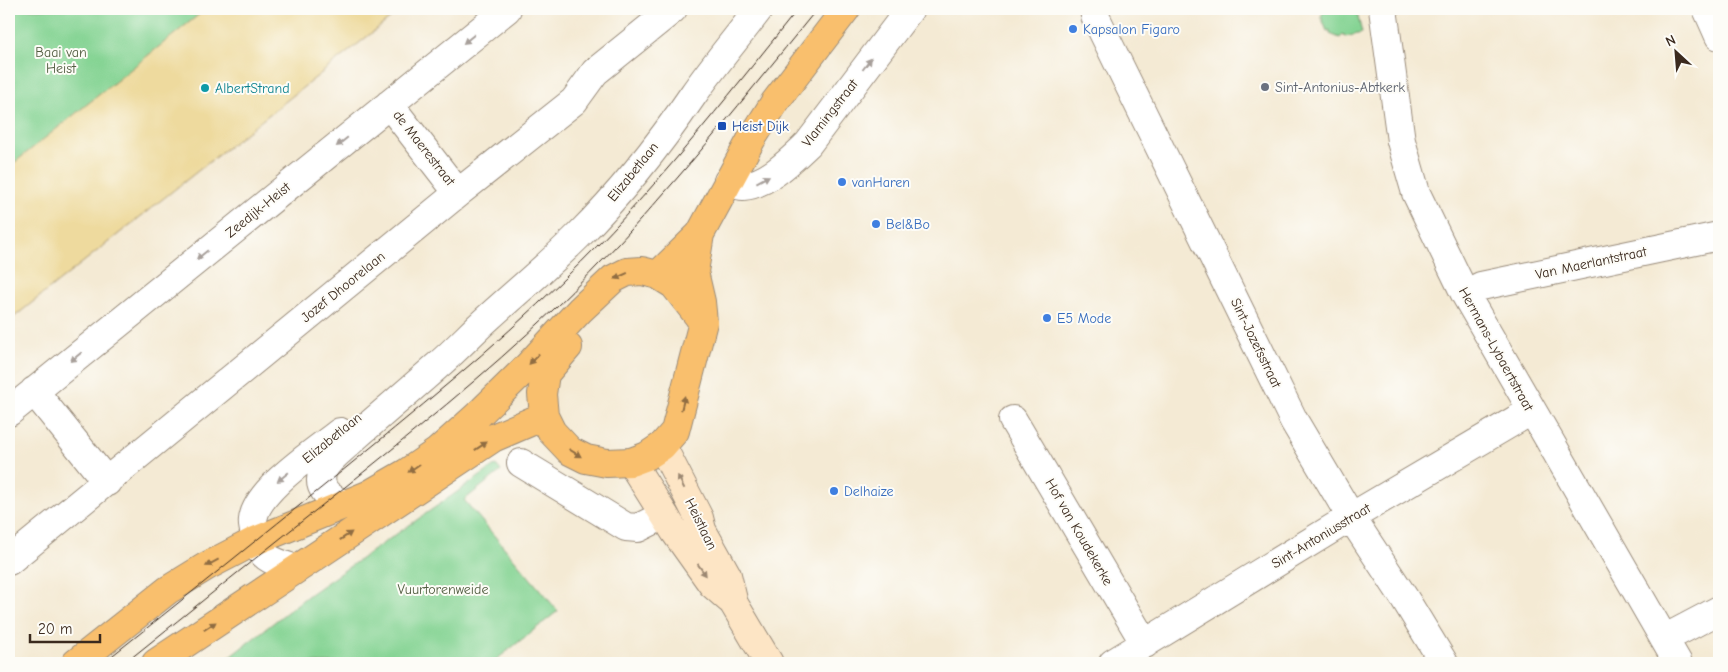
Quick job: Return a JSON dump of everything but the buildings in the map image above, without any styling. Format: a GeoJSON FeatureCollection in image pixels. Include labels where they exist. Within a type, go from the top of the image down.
{"type":"FeatureCollection","features":[{"type":"Feature","properties":{"kind":"main road"},"geometry":{"type":"LineString","coordinates":[[658,275],[700,234],[728,181],[775,102],[846,9]]}},
{"type":"Feature","properties":{"kind":"main road"},"geometry":{"type":"LineString","coordinates":[[580,310],[581,331],[545,374],[542,394],[544,416],[552,432],[570,450],[586,459],[607,463],[631,462],[647,456],[662,446],[675,431],[703,322],[701,302],[694,272],[700,234]]}},
{"type":"Feature","properties":{"kind":"main road"},"geometry":{"type":"LineString","coordinates":[[76,663],[168,590],[207,566],[255,541],[368,495],[406,474],[438,451],[477,416],[527,367],[580,310],[614,279],[627,272],[642,271],[658,275],[674,285],[703,322]]}},
{"type":"Feature","properties":{"kind":"main road"},"geometry":{"type":"LineString","coordinates":[[156,663],[493,438],[544,416]]}},
{"type":"Feature","properties":{"kind":"main road","name":"Heistlaan"},"geometry":{"type":"LineString","coordinates":[[662,446],[699,518],[702,530],[727,575],[734,604]]}},
{"type":"Feature","properties":{"kind":"main road","name":"Heistlaan"},"geometry":{"type":"LineString","coordinates":[[631,462],[664,515],[712,584],[734,604],[769,663]]}},
{"type":"Feature","properties":{"kind":"street","name":"Zeedijk-Heist"},"geometry":{"type":"LineString","coordinates":[[9,412],[507,9]]}},
{"type":"Feature","properties":{"kind":"street","name":"Jozef Dhoorelaan"},"geometry":{"type":"LineString","coordinates":[[9,561],[458,193],[574,101],[595,72],[673,9]]}},
{"type":"Feature","properties":{"kind":"street","name":"Elizabetlaan"},"geometry":{"type":"LineString","coordinates":[[344,504],[331,498],[323,486],[324,470],[330,460],[438,366],[579,235],[620,190],[759,9]]}},
{"type":"Feature","properties":{"kind":"street","name":"Vlamingstraat"},"geometry":{"type":"LineString","coordinates":[[728,181],[741,186],[757,182],[777,171],[808,144],[910,9]]}},
{"type":"Feature","properties":{"kind":"street","name":"Sint-Jozefsstraat"},"geometry":{"type":"LineString","coordinates":[[1094,9],[1095,16],[1294,421],[1351,517],[1444,663]]}},
{"type":"Feature","properties":{"kind":"street","name":"Hermans-Lybaertstraat"},"geometry":{"type":"LineString","coordinates":[[1383,9],[1401,141],[1416,193],[1465,294],[1678,663]]}},
{"type":"Feature","properties":{"kind":"street"},"geometry":{"type":"LineString","coordinates":[[1707,9],[1719,36]]}},
{"type":"Feature","properties":{"kind":"street","name":"de Maerestraat"},"geometry":{"type":"LineString","coordinates":[[389,104],[458,193]]}},
{"type":"Feature","properties":{"kind":"street","name":"Van Maerlantstraat"},"geometry":{"type":"LineString","coordinates":[[1465,294],[1481,286],[1719,236]]}},
{"type":"Feature","properties":{"kind":"street","name":"Elizabetlaan"},"geometry":{"type":"LineString","coordinates":[[255,541],[253,521],[258,506],[264,495],[274,484],[431,358],[488,318]]}},
{"type":"Feature","properties":{"kind":"street"},"geometry":{"type":"LineString","coordinates":[[34,391],[107,482]]}},
{"type":"Feature","properties":{"kind":"street","name":"Sint-Antoniusstraat"},"geometry":{"type":"LineString","coordinates":[[1113,663],[1351,517],[1531,411]]}},
{"type":"Feature","properties":{"kind":"street","name":"Hof van Koudekerke"},"geometry":{"type":"LineString","coordinates":[[1013,420],[1144,644]]}},
{"type":"Feature","properties":{"kind":"street"},"geometry":{"type":"LineString","coordinates":[[521,463],[626,527],[638,528],[664,515]]}},
{"type":"Feature","properties":{"kind":"street"},"geometry":{"type":"LineString","coordinates":[[255,541],[262,553],[275,563],[296,569]]}},
{"type":"Feature","properties":{"kind":"street"},"geometry":{"type":"LineString","coordinates":[[1664,639],[1719,610]]}},
{"type":"Feature","properties":{"kind":"green space","name":"Baai van Heist"},"geometry":{"type":"Polygon","coordinates":[[[9,9],[206,9],[9,167],[9,9]]]}},
{"type":"Feature","properties":{"kind":"green space"},"geometry":{"type":"Polygon","coordinates":[[[1326,9],[1356,9],[1362,33],[1345,37],[1343,35],[1340,38],[1330,34],[1330,30],[1327,31],[1321,16],[1326,9]]]}},
{"type":"Feature","properties":{"kind":"green space","name":"Vuurtorenweide"},"geometry":{"type":"Polygon","coordinates":[[[496,465],[501,471],[464,500],[558,611],[492,663],[222,663],[310,594],[496,465]]]}},
{"type":"Feature","properties":{"kind":"sand","name":"AlbertStrand"},"geometry":{"type":"Polygon","coordinates":[[[206,9],[402,9],[9,321],[9,167],[206,9]]]}},
{"type":"Feature","properties":{"kind":"tram line"},"geometry":{"type":"LineString","coordinates":[[103,663],[395,428],[453,380],[538,304],[597,246],[657,181],[798,9]]}},
{"type":"Feature","properties":{"kind":"tram line"},"geometry":{"type":"LineString","coordinates":[[125,663],[419,427],[474,381],[554,309],[590,274],[658,200],[817,9]]}},
{"type":"Feature","properties":{"kind":"place","name":"Kapsalon Figaro"},"geometry":{"type":"Point","coordinates":[1073,29]}},
{"type":"Feature","properties":{"kind":"place","name":"Sint-Antonius-Abtkerk"},"geometry":{"type":"Point","coordinates":[1265,87]}},
{"type":"Feature","properties":{"kind":"place","name":"AlbertStrand"},"geometry":{"type":"Point","coordinates":[205,88]}},
{"type":"Feature","properties":{"kind":"place","name":"Heist Dijk"},"geometry":{"type":"Point","coordinates":[722,126]}},
{"type":"Feature","properties":{"kind":"place","name":"vanHaren"},"geometry":{"type":"Point","coordinates":[842,182]}},
{"type":"Feature","properties":{"kind":"place","name":"Bel&Bo"},"geometry":{"type":"Point","coordinates":[876,224]}},
{"type":"Feature","properties":{"kind":"place","name":"E5 Mode"},"geometry":{"type":"Point","coordinates":[1047,318]}},
{"type":"Feature","properties":{"kind":"place","name":"Delhaize"},"geometry":{"type":"Point","coordinates":[834,491]}}]}
